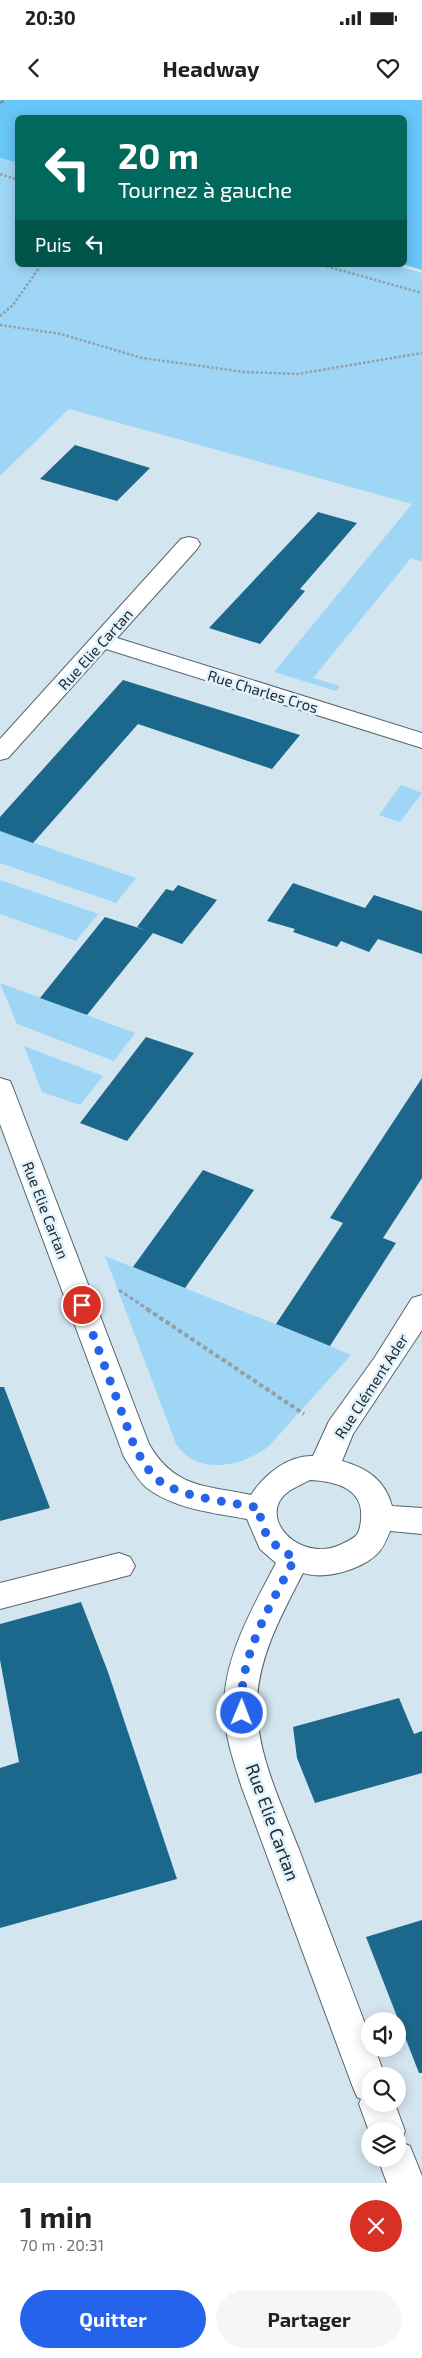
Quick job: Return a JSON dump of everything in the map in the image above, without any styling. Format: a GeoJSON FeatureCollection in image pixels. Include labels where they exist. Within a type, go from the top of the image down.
{"type":"FeatureCollection","features":[{"type":"Feature","properties":{"kind":"street","name":"Rue Elie Cartan"},"geometry":{"type":"LineString","coordinates":[[0,753],[104,641],[190,544]]}},
{"type":"Feature","properties":{"kind":"street","name":"Rue Charles Cros"},"geometry":{"type":"LineString","coordinates":[[104,641],[422,741]]}},
{"type":"Feature","properties":{"kind":"street","name":"Rue Elie Cartan"},"geometry":{"type":"LineString","coordinates":[[0,1088],[135,1448],[145,1466],[158,1480],[178,1490],[260,1508]]}},
{"type":"Feature","properties":{"kind":"street","name":"Rue Clément Ader"},"geometry":{"type":"LineString","coordinates":[[323,1468],[340,1429],[385,1366],[422,1306]]}},
{"type":"Feature","properties":{"kind":"street"},"geometry":{"type":"LineString","coordinates":[[306,1468],[323,1468],[341,1471],[356,1478],[369,1490],[376,1504],[378,1518],[374,1533],[366,1546],[351,1556],[333,1562],[314,1563],[295,1558],[280,1551],[268,1539],[260,1517],[260,1508],[265,1494],[275,1483],[288,1474],[306,1468]]}},
{"type":"Feature","properties":{"kind":"street"},"geometry":{"type":"LineString","coordinates":[[378,1518],[422,1521]]}},
{"type":"Feature","properties":{"kind":"street","name":"Rue Elie Cartan"},"geometry":{"type":"LineString","coordinates":[[295,1558],[249,1654],[241,1699],[245,1742],[259,1788],[363,2067]]}},
{"type":"Feature","properties":{"kind":"street"},"geometry":{"type":"LineString","coordinates":[[0,1596],[119,1566]]}},
{"type":"Feature","properties":{"kind":"street"},"geometry":{"type":"LineString","coordinates":[[400,2167],[406,2183]]}},
{"type":"Feature","properties":{"kind":"path"},"geometry":{"type":"LineString","coordinates":[[0,174],[15,179]]}},
{"type":"Feature","properties":{"kind":"path"},"geometry":{"type":"LineString","coordinates":[[0,316],[15,305],[34,272],[39,267]]}},
{"type":"Feature","properties":{"kind":"path"},"geometry":{"type":"LineString","coordinates":[[329,267],[422,293]]}},
{"type":"Feature","properties":{"kind":"path"},"geometry":{"type":"LineString","coordinates":[[0,325],[61,334],[142,358],[245,372],[298,374],[422,354]]}},
{"type":"Feature","properties":{"kind":"path"},"geometry":{"type":"LineString","coordinates":[[68,1269],[117,1288],[299,1412],[340,1429]]}},
{"type":"Feature","properties":{"kind":"shaded area"},"geometry":{"type":"Polygon","coordinates":[[[0,100],[422,100],[422,270],[407,266],[407,115],[15,115],[15,162],[0,158],[0,100]]]}},
{"type":"Feature","properties":{"kind":"shaded area"},"geometry":{"type":"Polygon","coordinates":[[[0,159],[15,163],[15,267],[402,267],[422,273],[422,562],[411,558],[313,678],[340,686],[336,691],[274,672],[412,504],[69,409],[0,476],[0,159]]]}},
{"type":"Feature","properties":{"kind":"shaded area"},"geometry":{"type":"Polygon","coordinates":[[[401,785],[422,793],[400,822],[379,815],[401,785]]]}},
{"type":"Feature","properties":{"kind":"shaded area"},"geometry":{"type":"Polygon","coordinates":[[[0,831],[136,878],[116,903],[0,863],[0,831]]]}},
{"type":"Feature","properties":{"kind":"shaded area"},"geometry":{"type":"Polygon","coordinates":[[[0,880],[98,914],[76,941],[0,914],[0,880]]]}},
{"type":"Feature","properties":{"kind":"shaded area"},"geometry":{"type":"Polygon","coordinates":[[[0,983],[135,1033],[114,1061],[17,1024],[0,983]]]}},
{"type":"Feature","properties":{"kind":"shaded area"},"geometry":{"type":"Polygon","coordinates":[[[24,1046],[103,1076],[80,1105],[42,1092],[24,1046]]]}},
{"type":"Feature","properties":{"kind":"shaded area"},"geometry":{"type":"Polygon","coordinates":[[[105,1256],[351,1355],[268,1447],[257,1454],[233,1463],[220,1465],[196,1461],[185,1454],[176,1444],[105,1256]]]}},
{"type":"Feature","properties":{"kind":"building"},"geometry":{"type":"Polygon","coordinates":[[[75,445],[150,468],[117,501],[40,479],[75,445]]]}},
{"type":"Feature","properties":{"kind":"building"},"geometry":{"type":"Polygon","coordinates":[[[318,512],[357,523],[300,589],[305,591],[260,644],[209,628],[318,512]]]}},
{"type":"Feature","properties":{"kind":"building"},"geometry":{"type":"Polygon","coordinates":[[[123,680],[300,735],[272,769],[138,724],[33,843],[0,831],[0,817],[123,680]]]}},
{"type":"Feature","properties":{"kind":"building"},"geometry":{"type":"Polygon","coordinates":[[[293,883],[365,908],[374,895],[422,911],[422,954],[378,939],[369,952],[341,941],[337,947],[293,932],[295,929],[267,921],[293,883]]]}},
{"type":"Feature","properties":{"kind":"building"},"geometry":{"type":"Polygon","coordinates":[[[178,885],[217,900],[182,944],[153,933],[87,1015],[40,998],[105,917],[148,931],[137,927],[166,889],[173,891],[178,885]]]}},
{"type":"Feature","properties":{"kind":"building"},"geometry":{"type":"Polygon","coordinates":[[[146,1037],[194,1053],[127,1141],[80,1123],[146,1037]]]}},
{"type":"Feature","properties":{"kind":"building"},"geometry":{"type":"Polygon","coordinates":[[[422,1078],[422,1178],[383,1238],[396,1243],[330,1346],[276,1324],[343,1223],[330,1218],[422,1078]]]}},
{"type":"Feature","properties":{"kind":"building"},"geometry":{"type":"Polygon","coordinates":[[[203,1170],[254,1190],[185,1288],[133,1267],[203,1170]]]}},
{"type":"Feature","properties":{"kind":"building"},"geometry":{"type":"Polygon","coordinates":[[[0,1387],[4,1387],[50,1508],[0,1521],[0,1387]]]}},
{"type":"Feature","properties":{"kind":"building"},"geometry":{"type":"Polygon","coordinates":[[[81,1602],[108,1672],[177,1879],[0,1928],[0,1768],[19,1762],[0,1660],[0,1624],[81,1602]]]}},
{"type":"Feature","properties":{"kind":"building"},"geometry":{"type":"Polygon","coordinates":[[[399,1698],[414,1734],[422,1731],[422,1773],[315,1803],[297,1758],[293,1727],[399,1698]]]}},
{"type":"Feature","properties":{"kind":"building"},"geometry":{"type":"Polygon","coordinates":[[[422,1920],[422,2073],[419,2073],[406,2040],[406,2012],[395,2012],[366,1937],[422,1920]]]}},
{"type":"Feature","properties":{"kind":"railway"},"geometry":{"type":"LineString","coordinates":[[0,103],[5,100]]}},
{"type":"Feature","properties":{"kind":"route"},"geometry":{"type":"LineString","coordinates":[[82,1305],[135,1448],[145,1466],[158,1480],[178,1490],[260,1508],[260,1517],[268,1539],[280,1551],[295,1558],[274,1598],[249,1654],[241,1699],[242,1713]]}}]}
